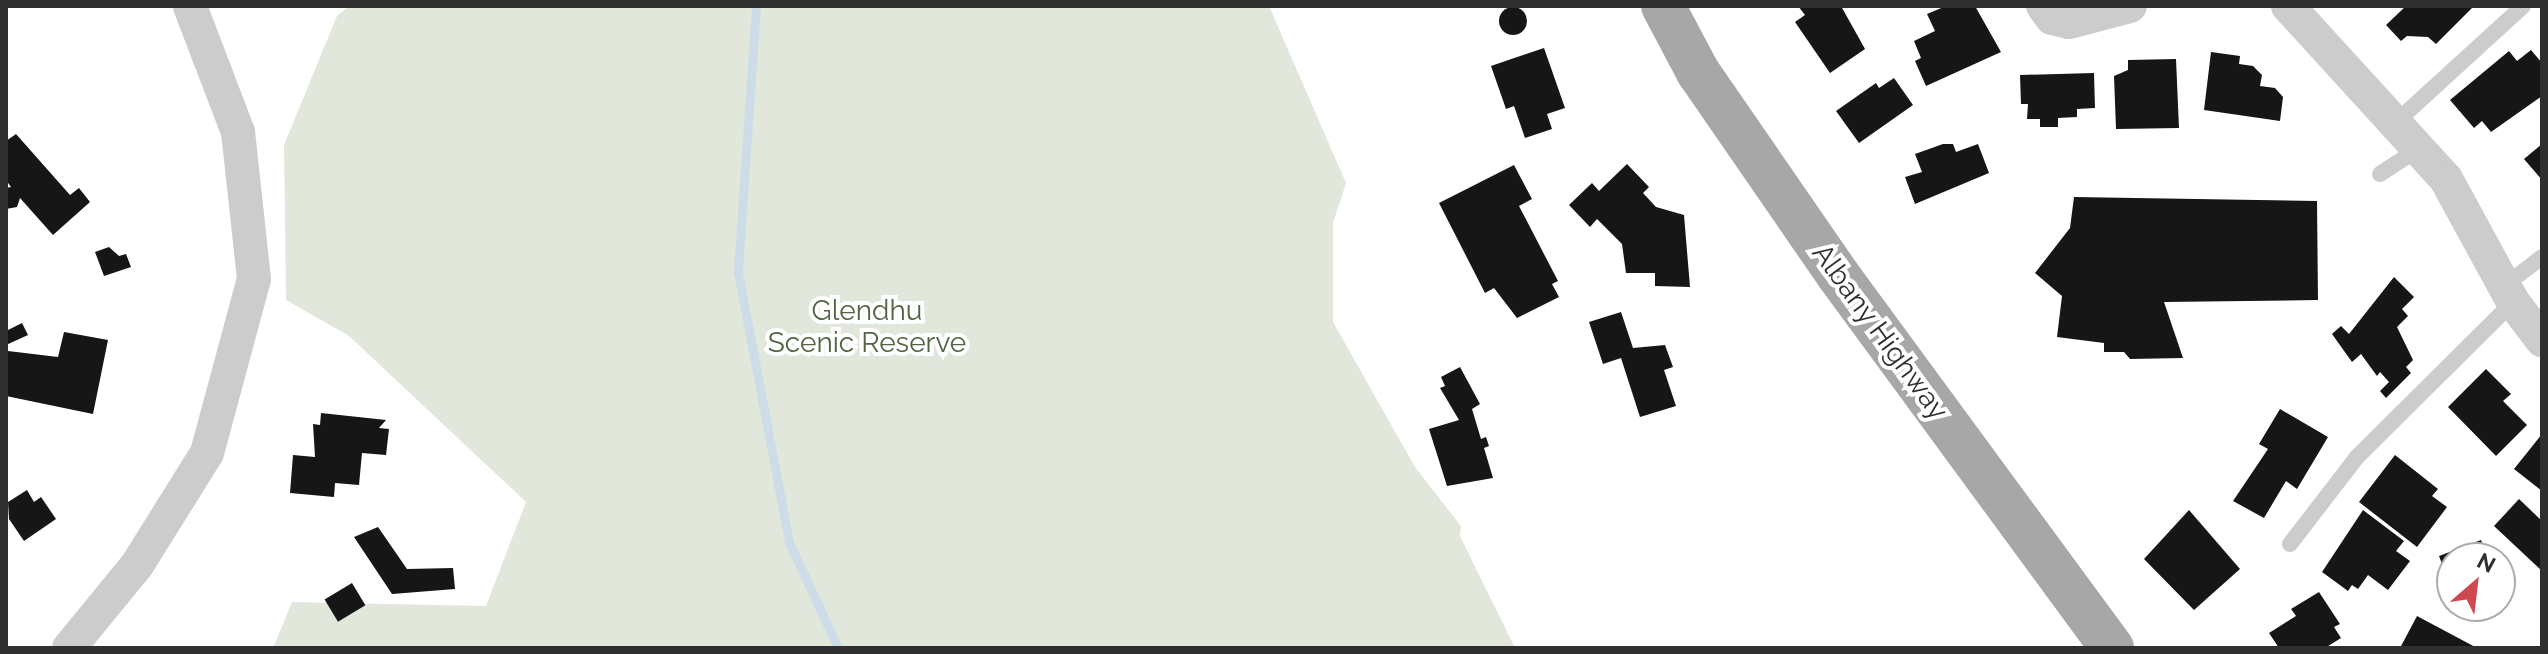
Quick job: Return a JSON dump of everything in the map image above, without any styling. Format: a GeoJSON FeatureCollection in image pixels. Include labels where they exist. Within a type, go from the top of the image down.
{"type":"FeatureCollection","features":[{"type":"Feature","properties":{"kind":"main road","name":"Albany Highway"},"geometry":{"type":"LineString","coordinates":[[1663,6],[1698,72],[1845,286],[2112,648]]}},
{"type":"Feature","properties":{"kind":"street"},"geometry":{"type":"LineString","coordinates":[[69,648],[137,565],[207,453],[254,279],[238,132],[190,6]]}},
{"type":"Feature","properties":{"kind":"street"},"geometry":{"type":"LineString","coordinates":[[2043,6],[2052,18],[2069,22],[2130,6]]}},
{"type":"Feature","properties":{"kind":"street"},"geometry":{"type":"LineString","coordinates":[[2288,6],[2464,204],[2508,294],[2542,340]]}},
{"type":"Feature","properties":{"kind":"lane"},"geometry":{"type":"LineString","coordinates":[[2395,123],[2523,6]]}},
{"type":"Feature","properties":{"kind":"lane"},"geometry":{"type":"LineString","coordinates":[[2380,174],[2418,149]]}},
{"type":"Feature","properties":{"kind":"lane"},"geometry":{"type":"LineString","coordinates":[[2290,544],[2357,457],[2542,257]]}},
{"type":"Feature","properties":{"kind":"green space","name":"Glendhu Scenic Reserve"},"geometry":{"type":"Polygon","coordinates":[[[349,6],[1269,6],[1346,183],[1333,223],[1333,322],[1415,467],[1461,526],[1460,536],[1515,648],[273,648],[292,602],[486,606],[526,502],[349,336],[286,300],[284,145],[337,16],[349,6]]]}},
{"type":"Feature","properties":{"kind":"building"},"geometry":{"type":"Polygon","coordinates":[[[1798,6],[1841,6],[1865,49],[1830,73],[1795,22],[1805,15],[1798,6]]]}},
{"type":"Feature","properties":{"kind":"building"},"geometry":{"type":"Polygon","coordinates":[[[1946,6],[1975,6],[2001,52],[1926,86],[1915,61],[1921,58],[1914,41],[1935,31],[1927,14],[1946,6]]]}},
{"type":"Feature","properties":{"kind":"building"},"geometry":{"type":"Polygon","coordinates":[[[2406,6],[2474,6],[2436,44],[2428,37],[2407,36],[2401,41],[2386,25],[2406,6]]]}},
{"type":"Feature","properties":{"kind":"building"},"geometry":{"type":"Polygon","coordinates":[[[1513,7],[1523,11],[1527,21],[1523,31],[1513,35],[1503,31],[1499,21],[1503,11],[1513,7]]]}},
{"type":"Feature","properties":{"kind":"building"},"geometry":{"type":"Polygon","coordinates":[[[1544,48],[1565,108],[1547,114],[1552,129],[1525,138],[1514,106],[1506,109],[1491,66],[1544,48]]]}},
{"type":"Feature","properties":{"kind":"building"},"geometry":{"type":"Polygon","coordinates":[[[2531,50],[2542,63],[2542,96],[2491,132],[2482,121],[2474,128],[2450,100],[2509,51],[2517,61],[2531,50]]]}},
{"type":"Feature","properties":{"kind":"building"},"geometry":{"type":"Polygon","coordinates":[[[2211,52],[2240,56],[2239,64],[2253,66],[2262,75],[2260,86],[2275,88],[2283,97],[2280,121],[2204,110],[2211,52]]]}},
{"type":"Feature","properties":{"kind":"building"},"geometry":{"type":"Polygon","coordinates":[[[2176,59],[2179,128],[2116,129],[2114,76],[2128,70],[2128,60],[2176,59]]]}},
{"type":"Feature","properties":{"kind":"building"},"geometry":{"type":"Polygon","coordinates":[[[2094,73],[2095,108],[2077,109],[2077,117],[2058,118],[2058,127],[2040,127],[2040,119],[2027,119],[2028,104],[2021,104],[2020,75],[2094,73]]]}},
{"type":"Feature","properties":{"kind":"building"},"geometry":{"type":"Polygon","coordinates":[[[1894,78],[1913,105],[1859,143],[1836,111],[1876,83],[1879,88],[1894,78]]]}},
{"type":"Feature","properties":{"kind":"building"},"geometry":{"type":"Polygon","coordinates":[[[16,134],[70,195],[79,188],[90,202],[53,235],[20,198],[17,207],[6,209],[6,188],[11,187],[6,180],[6,141],[16,134]]]}},
{"type":"Feature","properties":{"kind":"building"},"geometry":{"type":"Polygon","coordinates":[[[1943,144],[1953,144],[1956,152],[1978,144],[1989,173],[1915,204],[1905,177],[1922,172],[1915,154],[1943,144]]]}},
{"type":"Feature","properties":{"kind":"building"},"geometry":{"type":"Polygon","coordinates":[[[2542,144],[2542,180],[2524,159],[2542,144]]]}},
{"type":"Feature","properties":{"kind":"building"},"geometry":{"type":"Polygon","coordinates":[[[1627,164],[1649,187],[1643,193],[1656,207],[1684,215],[1690,287],[1655,286],[1655,273],[1626,273],[1622,244],[1597,219],[1590,227],[1569,205],[1592,183],[1599,191],[1627,164]]]}},
{"type":"Feature","properties":{"kind":"building"},"geometry":{"type":"Polygon","coordinates":[[[1514,165],[1532,199],[1519,206],[1558,281],[1552,284],[1559,297],[1517,318],[1494,288],[1485,293],[1439,203],[1514,165]]]}},
{"type":"Feature","properties":{"kind":"building"},"geometry":{"type":"Polygon","coordinates":[[[2074,197],[2317,201],[2318,300],[2164,302],[2183,358],[2130,359],[2124,352],[2104,352],[2104,343],[2057,337],[2062,296],[2035,273],[2070,228],[2074,197]]]}},
{"type":"Feature","properties":{"kind":"building"},"geometry":{"type":"Polygon","coordinates":[[[109,247],[119,256],[126,254],[131,267],[104,276],[95,252],[109,247]]]}},
{"type":"Feature","properties":{"kind":"building"},"geometry":{"type":"Polygon","coordinates":[[[2394,277],[2414,297],[2402,309],[2408,316],[2397,327],[2413,360],[2406,367],[2411,373],[2386,398],[2380,391],[2389,382],[2380,372],[2377,376],[2361,354],[2352,362],[2332,334],[2341,326],[2349,334],[2394,277]]]}},
{"type":"Feature","properties":{"kind":"building"},"geometry":{"type":"Polygon","coordinates":[[[1621,312],[1633,348],[1665,345],[1673,367],[1664,370],[1676,406],[1640,417],[1621,358],[1603,364],[1589,322],[1621,312]]]}},
{"type":"Feature","properties":{"kind":"building"},"geometry":{"type":"Polygon","coordinates":[[[22,323],[28,335],[6,345],[6,331],[22,323]]]}},
{"type":"Feature","properties":{"kind":"building"},"geometry":{"type":"Polygon","coordinates":[[[64,332],[108,340],[93,414],[6,396],[8,351],[58,357],[64,332]]]}},
{"type":"Feature","properties":{"kind":"building"},"geometry":{"type":"Polygon","coordinates":[[[1460,367],[1480,404],[1472,409],[1481,439],[1486,437],[1489,446],[1484,448],[1493,478],[1447,486],[1429,429],[1459,420],[1440,388],[1445,386],[1441,377],[1460,367]]]}},
{"type":"Feature","properties":{"kind":"building"},"geometry":{"type":"Polygon","coordinates":[[[2486,369],[2511,394],[2503,401],[2527,425],[2496,456],[2448,407],[2486,369]]]}},
{"type":"Feature","properties":{"kind":"building"},"geometry":{"type":"Polygon","coordinates":[[[2280,409],[2328,437],[2297,489],[2286,481],[2264,518],[2233,501],[2268,449],[2259,444],[2280,409]]]}},
{"type":"Feature","properties":{"kind":"building"},"geometry":{"type":"Polygon","coordinates":[[[321,413],[386,420],[379,428],[389,429],[386,455],[362,453],[359,485],[335,483],[334,497],[290,493],[293,455],[315,457],[313,424],[320,425],[321,413]]]}},
{"type":"Feature","properties":{"kind":"building"},"geometry":{"type":"Polygon","coordinates":[[[2542,434],[2542,491],[2514,469],[2542,434]]]}},
{"type":"Feature","properties":{"kind":"building"},"geometry":{"type":"Polygon","coordinates":[[[2395,455],[2438,489],[2432,496],[2447,507],[2417,547],[2359,502],[2395,455]]]}},
{"type":"Feature","properties":{"kind":"building"},"geometry":{"type":"Polygon","coordinates":[[[27,490],[34,502],[41,497],[56,519],[24,541],[9,519],[8,502],[27,490]]]}},
{"type":"Feature","properties":{"kind":"building"},"geometry":{"type":"Polygon","coordinates":[[[2519,499],[2542,521],[2542,571],[2516,547],[2516,542],[2511,542],[2494,526],[2519,499]]]}},
{"type":"Feature","properties":{"kind":"building"},"geometry":{"type":"Polygon","coordinates":[[[2189,510],[2240,569],[2194,610],[2144,559],[2189,510]]]}},
{"type":"Feature","properties":{"kind":"building"},"geometry":{"type":"Polygon","coordinates":[[[2363,510],[2404,541],[2396,551],[2410,561],[2388,590],[2368,575],[2358,589],[2352,585],[2348,591],[2322,572],[2363,510]]]}},
{"type":"Feature","properties":{"kind":"building"},"geometry":{"type":"Polygon","coordinates":[[[378,527],[407,569],[453,568],[455,589],[392,594],[354,537],[378,527]]]}},
{"type":"Feature","properties":{"kind":"building"},"geometry":{"type":"Polygon","coordinates":[[[352,583],[365,605],[338,622],[325,599],[352,583]]]}},
{"type":"Feature","properties":{"kind":"building"},"geometry":{"type":"Polygon","coordinates":[[[2319,592],[2340,624],[2334,627],[2341,638],[2325,648],[2279,648],[2269,633],[2296,616],[2291,609],[2319,592]]]}},
{"type":"Feature","properties":{"kind":"building"},"geometry":{"type":"Polygon","coordinates":[[[2417,616],[2477,648],[2400,648],[2417,616]]]}},
{"type":"Feature","properties":{"kind":"waterway"},"geometry":{"type":"LineString","coordinates":[[756,6],[738,272],[789,542],[838,648]]}}]}
